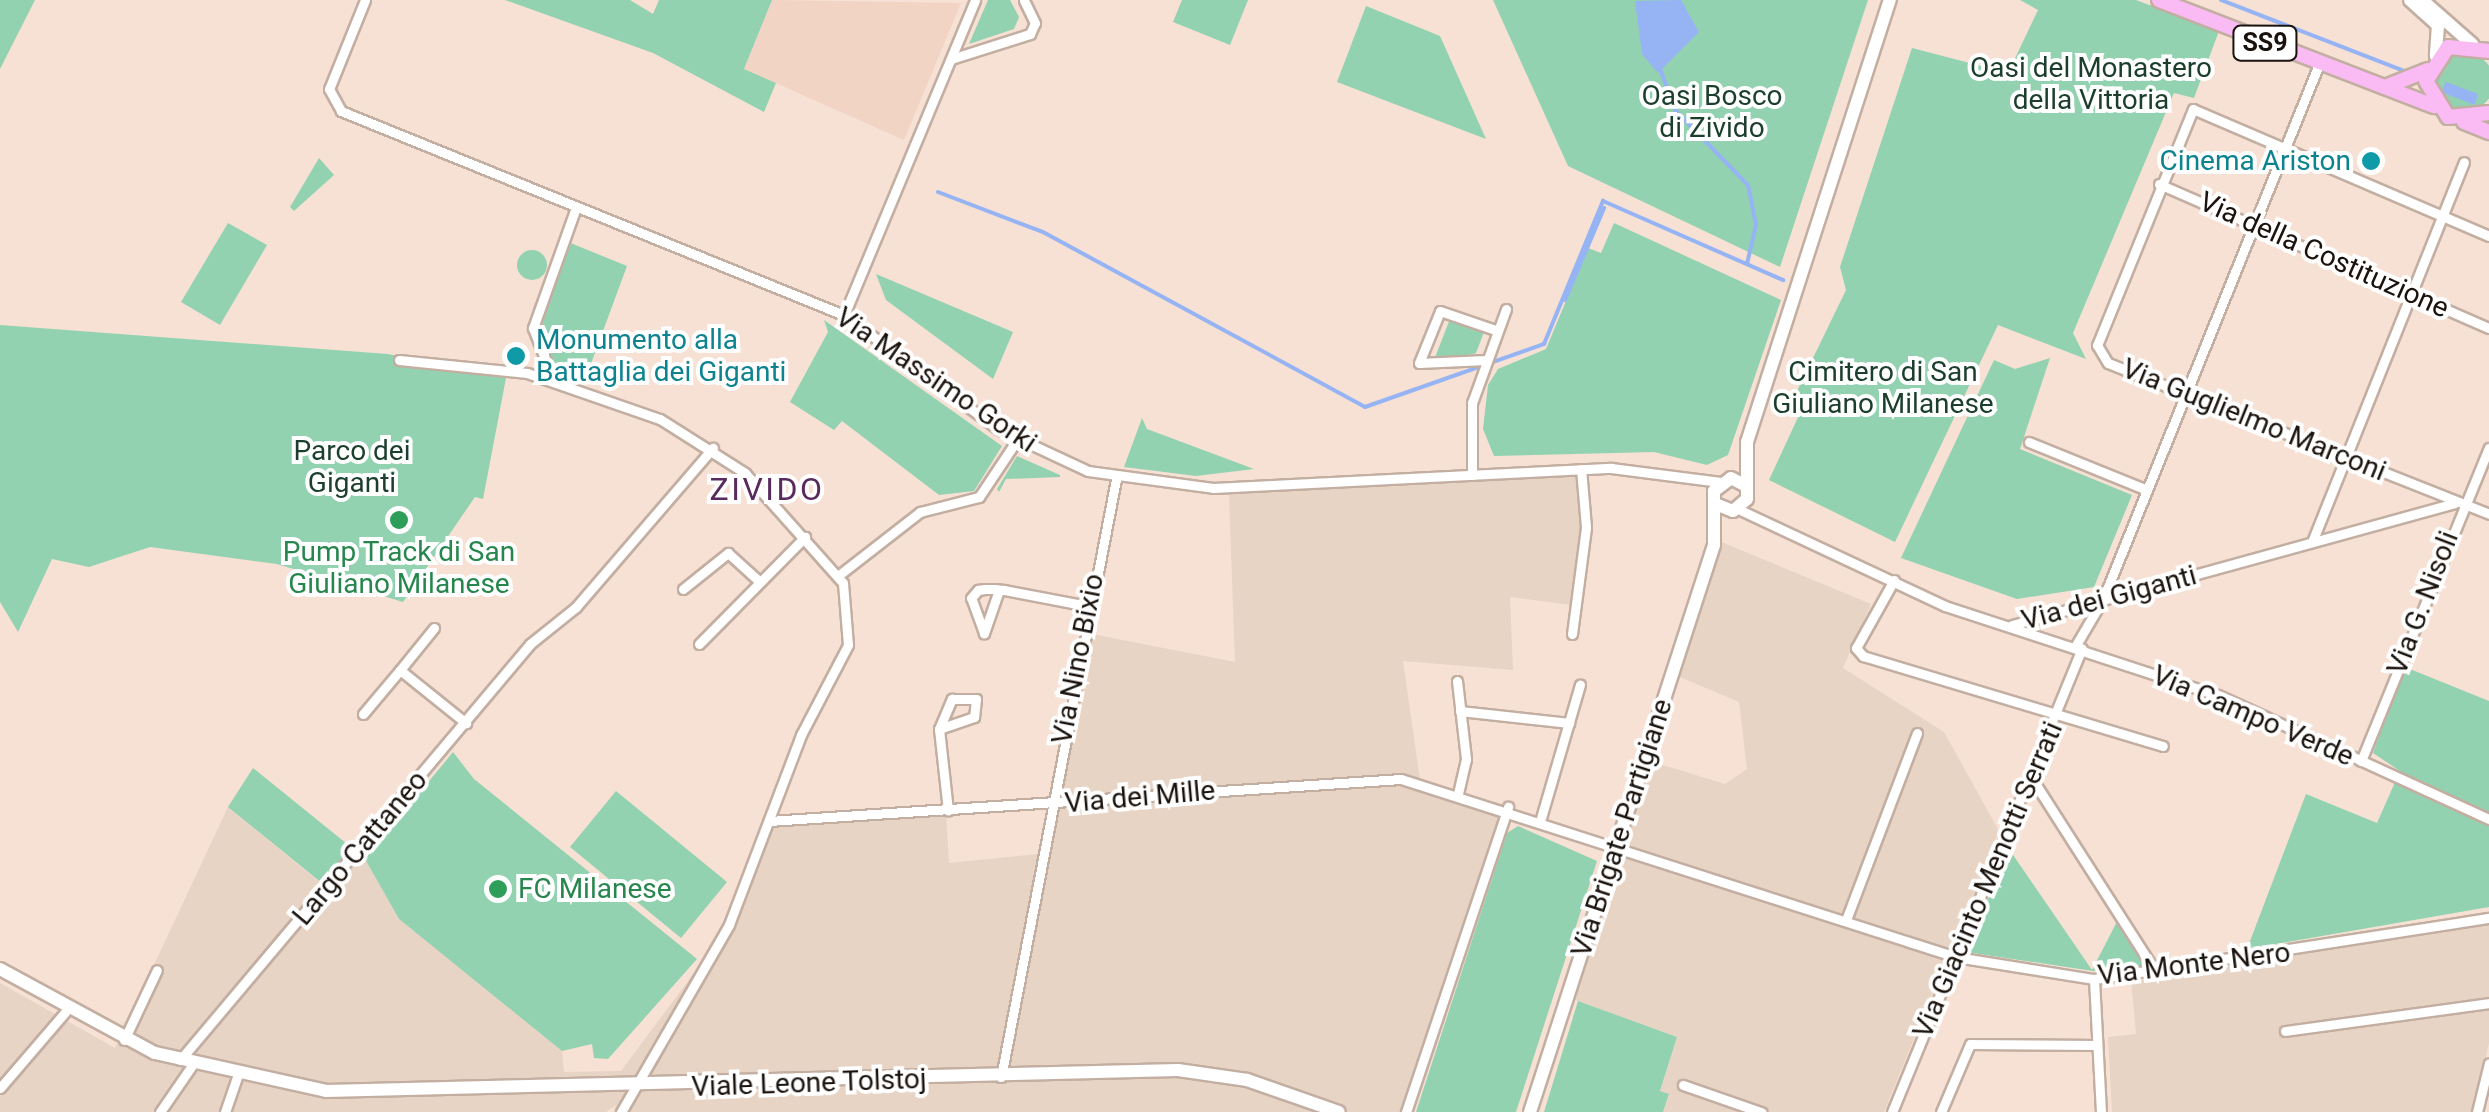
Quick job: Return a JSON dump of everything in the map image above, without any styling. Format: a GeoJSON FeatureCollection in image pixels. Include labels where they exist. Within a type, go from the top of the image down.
{"type":"FeatureCollection","features":[{"type":"Feature","properties":{"kind":"main road","name":"SS9"},"geometry":{"type":"LineString","coordinates":[[2159,0],[2371,85],[2434,106]]}},
{"type":"Feature","properties":{"kind":"main road"},"geometry":{"type":"LineString","coordinates":[[2371,85],[2403,87],[2432,63],[2482,45]]}},
{"type":"Feature","properties":{"kind":"main road"},"geometry":{"type":"LineString","coordinates":[[2432,63],[2434,106],[2489,132]]}},
{"type":"Feature","properties":{"kind":"main road"},"geometry":{"type":"LineString","coordinates":[[2458,120],[2489,112]]}},
{"type":"Feature","properties":{"kind":"street","name":"Via Massimo Gorki"},"geometry":{"type":"LineString","coordinates":[[364,0],[329,89],[338,110],[844,315],[1017,440],[1116,479],[1213,488],[1581,469],[1724,480]]}},
{"type":"Feature","properties":{"kind":"street"},"geometry":{"type":"LineString","coordinates":[[844,315],[975,0]]}},
{"type":"Feature","properties":{"kind":"street"},"geometry":{"type":"LineString","coordinates":[[950,60],[1030,34],[1035,23],[1024,0]]}},
{"type":"Feature","properties":{"kind":"street","name":"Via Brigate Partigiane"},"geometry":{"type":"LineString","coordinates":[[1530,1112],[1714,544],[1741,501],[1747,442],[1890,0]]}},
{"type":"Feature","properties":{"kind":"street"},"geometry":{"type":"LineString","coordinates":[[2410,0],[2436,21],[2432,63]]}},
{"type":"Feature","properties":{"kind":"street"},"geometry":{"type":"LineString","coordinates":[[2421,0],[2482,45]]}},
{"type":"Feature","properties":{"kind":"street","name":"Via Giacinto Menotti Serrati"},"geometry":{"type":"LineString","coordinates":[[2081,632],[2103,599],[2319,64]]}},
{"type":"Feature","properties":{"kind":"street","name":"Via Guglielmo Marconi"},"geometry":{"type":"LineString","coordinates":[[2288,148],[2193,109],[2097,349],[2108,363],[2489,514]]}},
{"type":"Feature","properties":{"kind":"street"},"geometry":{"type":"LineString","coordinates":[[2288,148],[2489,236]]}},
{"type":"Feature","properties":{"kind":"street"},"geometry":{"type":"LineString","coordinates":[[2312,542],[2464,162]]}},
{"type":"Feature","properties":{"kind":"street","name":"Via della Costituzione"},"geometry":{"type":"LineString","coordinates":[[2160,184],[2489,328]]}},
{"type":"Feature","properties":{"kind":"street"},"geometry":{"type":"LineString","coordinates":[[553,379],[536,353],[534,326],[576,207]]}},
{"type":"Feature","properties":{"kind":"street"},"geometry":{"type":"LineString","coordinates":[[1472,474],[1479,378],[1506,309]]}},
{"type":"Feature","properties":{"kind":"street"},"geometry":{"type":"LineString","coordinates":[[1486,360],[1419,363],[1440,311],[1498,331]]}},
{"type":"Feature","properties":{"kind":"street"},"geometry":{"type":"LineString","coordinates":[[399,360],[553,379],[626,403],[713,448],[806,537],[839,575],[852,632],[720,942],[629,1088],[621,1112]]}},
{"type":"Feature","properties":{"kind":"street"},"geometry":{"type":"LineString","coordinates":[[839,575],[926,508],[979,496],[1017,440]]}},
{"type":"Feature","properties":{"kind":"street","name":"Via Brigate Partigiane"},"geometry":{"type":"LineString","coordinates":[[1714,544],[1716,501],[1747,442]]}},
{"type":"Feature","properties":{"kind":"street"},"geometry":{"type":"LineString","coordinates":[[2028,442],[2147,490]]}},
{"type":"Feature","properties":{"kind":"street","name":"Largo Cattaneo"},"geometry":{"type":"LineString","coordinates":[[160,1112],[186,1062],[466,722],[540,635],[582,602],[713,448]]}},
{"type":"Feature","properties":{"kind":"street","name":"Via G. Nisoli"},"geometry":{"type":"LineString","coordinates":[[2361,760],[2462,504],[2489,448]]}},
{"type":"Feature","properties":{"kind":"street"},"geometry":{"type":"LineString","coordinates":[[1572,634],[1586,528],[1581,469]]}},
{"type":"Feature","properties":{"kind":"street"},"geometry":{"type":"LineString","coordinates":[[1685,476],[1716,501],[1741,501]]}},
{"type":"Feature","properties":{"kind":"street","name":"Via Nino Bixio"},"geometry":{"type":"LineString","coordinates":[[1002,1077],[1050,804],[1116,479]]}},
{"type":"Feature","properties":{"kind":"street"},"geometry":{"type":"LineString","coordinates":[[1724,480],[1741,501]]}},
{"type":"Feature","properties":{"kind":"street","name":"Via dei Giganti"},"geometry":{"type":"LineString","coordinates":[[1741,501],[1769,520],[1894,580],[2012,625],[2462,504]]}},
{"type":"Feature","properties":{"kind":"street"},"geometry":{"type":"LineString","coordinates":[[699,644],[806,537]]}},
{"type":"Feature","properties":{"kind":"street"},"geometry":{"type":"LineString","coordinates":[[683,589],[728,552],[760,582]]}},
{"type":"Feature","properties":{"kind":"street"},"geometry":{"type":"LineString","coordinates":[[1894,580],[1856,648],[1862,656],[2164,746]]}},
{"type":"Feature","properties":{"kind":"street"},"geometry":{"type":"LineString","coordinates":[[999,590],[993,627],[984,633],[971,594],[999,590],[1088,606]]}},
{"type":"Feature","properties":{"kind":"street","name":"Via Giacinto Menotti Serrati"},"geometry":{"type":"LineString","coordinates":[[1892,1112],[2057,715],[2079,647],[2084,604]]}},
{"type":"Feature","properties":{"kind":"street","name":"Via Campo Verde"},"geometry":{"type":"LineString","coordinates":[[2012,625],[2079,647],[2361,760],[2489,819]]}},
{"type":"Feature","properties":{"kind":"street"},"geometry":{"type":"LineString","coordinates":[[364,714],[434,628]]}},
{"type":"Feature","properties":{"kind":"street"},"geometry":{"type":"LineString","coordinates":[[400,670],[466,722]]}},
{"type":"Feature","properties":{"kind":"street"},"geometry":{"type":"LineString","coordinates":[[1457,681],[1466,759],[1458,793]]}},
{"type":"Feature","properties":{"kind":"street"},"geometry":{"type":"LineString","coordinates":[[1541,818],[1580,685]]}},
{"type":"Feature","properties":{"kind":"street"},"geometry":{"type":"LineString","coordinates":[[939,729],[976,716],[976,699],[952,699],[939,729],[948,811]]}},
{"type":"Feature","properties":{"kind":"street"},"geometry":{"type":"LineString","coordinates":[[1460,712],[1569,723]]}},
{"type":"Feature","properties":{"kind":"street"},"geometry":{"type":"LineString","coordinates":[[1846,920],[1917,734]]}},
{"type":"Feature","properties":{"kind":"street"},"geometry":{"type":"LineString","coordinates":[[2032,777],[2157,974]]}},
{"type":"Feature","properties":{"kind":"street","name":"Via dei Mille"},"geometry":{"type":"LineString","coordinates":[[769,821],[1050,804],[1365,778],[1458,793],[1618,843]]}},
{"type":"Feature","properties":{"kind":"street"},"geometry":{"type":"LineString","coordinates":[[1406,1112],[1508,807]]}},
{"type":"Feature","properties":{"kind":"street","name":"Via Monte Nero"},"geometry":{"type":"LineString","coordinates":[[1618,843],[1956,957],[2094,978],[2157,974],[2489,918]]}},
{"type":"Feature","properties":{"kind":"street","name":"Viale Leone Tolstoj"},"geometry":{"type":"LineString","coordinates":[[0,969],[66,1011],[124,1041],[236,1077],[355,1093],[1189,1071],[1281,1091],[1339,1112]]}},
{"type":"Feature","properties":{"kind":"street"},"geometry":{"type":"LineString","coordinates":[[124,1041],[157,970]]}},
{"type":"Feature","properties":{"kind":"street"},"geometry":{"type":"LineString","coordinates":[[2094,978],[2101,1112]]}},
{"type":"Feature","properties":{"kind":"street"},"geometry":{"type":"LineString","coordinates":[[2284,1032],[2489,1003]]}},
{"type":"Feature","properties":{"kind":"street"},"geometry":{"type":"LineString","coordinates":[[0,1088],[66,1011]]}},
{"type":"Feature","properties":{"kind":"street"},"geometry":{"type":"LineString","coordinates":[[1941,1112],[1970,1044],[2097,1045]]}},
{"type":"Feature","properties":{"kind":"street"},"geometry":{"type":"LineString","coordinates":[[2477,1112],[2489,1063]]}},
{"type":"Feature","properties":{"kind":"street"},"geometry":{"type":"LineString","coordinates":[[225,1112],[236,1077]]}},
{"type":"Feature","properties":{"kind":"street"},"geometry":{"type":"LineString","coordinates":[[1682,1085],[1761,1112]]}},
{"type":"Feature","properties":{"kind":"shaded area"},"geometry":{"type":"Polygon","coordinates":[[[772,0],[961,3],[904,140],[744,69],[772,0]]]}},
{"type":"Feature","properties":{"kind":"shaded area"},"geometry":{"type":"Polygon","coordinates":[[[1576,474],[1582,526],[1571,605],[1510,597],[1513,670],[1403,661],[1421,787],[1502,810],[1400,1112],[614,1112],[616,1105],[606,1112],[0,1112],[0,983],[115,1048],[228,807],[328,889],[358,854],[365,859],[399,919],[562,1051],[564,1072],[621,1071],[723,934],[765,823],[946,814],[949,863],[1049,853],[1092,634],[1235,662],[1229,494],[1576,474]]]}},
{"type":"Feature","properties":{"kind":"shaded area"},"geometry":{"type":"Polygon","coordinates":[[[1719,541],[1871,604],[1843,668],[1944,732],[1999,831],[1884,1112],[1663,1112],[1669,1095],[1660,1092],[1677,1037],[1570,998],[1650,761],[1725,784],[1747,769],[1739,702],[1675,675],[1719,541]]]}},
{"type":"Feature","properties":{"kind":"shaded area"},"geometry":{"type":"Polygon","coordinates":[[[2489,921],[2489,1043],[2474,1112],[2112,1112],[2108,1037],[2136,1034],[2131,979],[2489,921]]]}},
{"type":"Feature","properties":{"kind":"green space"},"geometry":{"type":"Polygon","coordinates":[[[0,0],[35,0],[0,69],[0,0]]]}},
{"type":"Feature","properties":{"kind":"green space"},"geometry":{"type":"Polygon","coordinates":[[[505,0],[630,0],[653,14],[659,0],[772,0],[744,69],[776,83],[764,112],[653,53],[505,0]]]}},
{"type":"Feature","properties":{"kind":"green space"},"geometry":{"type":"Polygon","coordinates":[[[988,0],[1010,0],[1019,17],[1014,29],[969,44],[988,0]]]}},
{"type":"Feature","properties":{"kind":"green space"},"geometry":{"type":"Polygon","coordinates":[[[1182,0],[1248,0],[1230,45],[1173,22],[1182,0]]]}},
{"type":"Feature","properties":{"kind":"green space","name":"Oasi Bosco di Zivido"},"geometry":{"type":"Polygon","coordinates":[[[1493,0],[1868,0],[1780,267],[1568,166],[1493,0]]]}},
{"type":"Feature","properties":{"kind":"green space"},"geometry":{"type":"Polygon","coordinates":[[[2020,0],[2136,0],[2219,31],[2194,98],[2174,93],[2073,333],[2086,359],[1998,325],[1895,542],[1769,480],[1806,400],[1796,393],[1846,290],[1840,267],[1912,48],[2008,73],[2038,10],[2020,0]]]}},
{"type":"Feature","properties":{"kind":"green space"},"geometry":{"type":"Polygon","coordinates":[[[1366,6],[1440,36],[1486,139],[1337,82],[1366,6]]]}},
{"type":"Feature","properties":{"kind":"green space"},"geometry":{"type":"Polygon","coordinates":[[[2465,53],[2485,62],[2494,82],[2485,102],[2465,111],[2445,102],[2436,82],[2445,62],[2465,53]]]}},
{"type":"Feature","properties":{"kind":"green space"},"geometry":{"type":"Polygon","coordinates":[[[319,158],[334,175],[294,211],[290,207],[319,158]]]}},
{"type":"Feature","properties":{"kind":"green space"},"geometry":{"type":"Polygon","coordinates":[[[228,223],[267,245],[220,325],[181,302],[228,223]]]}},
{"type":"Feature","properties":{"kind":"green space"},"geometry":{"type":"Polygon","coordinates":[[[1614,223],[1781,300],[1728,455],[1707,465],[1654,452],[1494,456],[1483,429],[1488,385],[1498,369],[1546,349],[1588,248],[1601,253],[1614,223]]]}},
{"type":"Feature","properties":{"kind":"green space"},"geometry":{"type":"Polygon","coordinates":[[[568,242],[627,266],[586,377],[546,361],[537,342],[568,242]]]}},
{"type":"Feature","properties":{"kind":"green space"},"geometry":{"type":"Polygon","coordinates":[[[532,250],[543,254],[547,265],[543,276],[532,280],[521,276],[517,265],[521,254],[532,250]]]}},
{"type":"Feature","properties":{"kind":"green space"},"geometry":{"type":"Polygon","coordinates":[[[876,274],[1013,332],[993,379],[886,300],[876,274]]]}},
{"type":"Feature","properties":{"kind":"green space"},"geometry":{"type":"Polygon","coordinates":[[[1450,319],[1484,332],[1476,353],[1432,365],[1450,319]]]}},
{"type":"Feature","properties":{"kind":"green space"},"geometry":{"type":"Polygon","coordinates":[[[824,320],[1002,446],[974,491],[939,495],[842,421],[834,430],[790,402],[828,332],[824,320]]]}},
{"type":"Feature","properties":{"kind":"green space","name":"Parco dei Giganti"},"geometry":{"type":"Polygon","coordinates":[[[0,325],[388,354],[506,378],[483,499],[475,497],[403,602],[277,564],[150,547],[89,567],[52,559],[18,632],[0,602],[0,325]]]}},
{"type":"Feature","properties":{"kind":"green space"},"geometry":{"type":"Polygon","coordinates":[[[2050,358],[2020,449],[2132,495],[2094,587],[2017,599],[1901,558],[1994,360],[2015,369],[2050,358]]]}},
{"type":"Feature","properties":{"kind":"green space"},"geometry":{"type":"Polygon","coordinates":[[[1142,418],[1147,429],[1254,469],[1196,476],[1124,467],[1142,418]]]}},
{"type":"Feature","properties":{"kind":"green space"},"geometry":{"type":"Polygon","coordinates":[[[1017,456],[1060,477],[1006,479],[999,492],[997,489],[1017,456]]]}},
{"type":"Feature","properties":{"kind":"green space"},"geometry":{"type":"Polygon","coordinates":[[[2405,667],[2489,701],[2489,907],[2247,949],[2306,794],[2377,823],[2400,771],[2373,753],[2405,667]]]}},
{"type":"Feature","properties":{"kind":"green space","name":"FC Milanese"},"geometry":{"type":"Polygon","coordinates":[[[453,752],[474,779],[697,959],[608,1059],[594,1058],[592,1044],[562,1051],[399,919],[365,859],[453,752]]]}},
{"type":"Feature","properties":{"kind":"green space"},"geometry":{"type":"Polygon","coordinates":[[[253,768],[352,848],[323,884],[228,807],[253,768]]]}},
{"type":"Feature","properties":{"kind":"green space"},"geometry":{"type":"Polygon","coordinates":[[[616,791],[727,882],[681,938],[570,847],[616,791]]]}},
{"type":"Feature","properties":{"kind":"green space"},"geometry":{"type":"Polygon","coordinates":[[[1518,826],[1597,861],[1516,1112],[1416,1112],[1507,833],[1518,826]]]}},
{"type":"Feature","properties":{"kind":"green space"},"geometry":{"type":"Polygon","coordinates":[[[2009,849],[2092,970],[2123,910],[2154,967],[2093,971],[1966,952],[2009,849]]]}},
{"type":"Feature","properties":{"kind":"green space"},"geometry":{"type":"Polygon","coordinates":[[[1578,1001],[1677,1037],[1660,1091],[1669,1094],[1663,1112],[1544,1112],[1578,1001]]]}},
{"type":"Feature","properties":{"kind":"water"},"geometry":{"type":"Polygon","coordinates":[[[1681,0],[1699,32],[1658,73],[1642,54],[1635,1],[1681,0]]]}},
{"type":"Feature","properties":{"kind":"water"},"geometry":{"type":"Polygon","coordinates":[[[2446,82],[2478,94],[2475,105],[2441,92],[2446,82]]]}},
{"type":"Feature","properties":{"kind":"waterway"},"geometry":{"type":"LineString","coordinates":[[2221,0],[2407,72]]}},
{"type":"Feature","properties":{"kind":"waterway"},"geometry":{"type":"LineString","coordinates":[[1661,71],[1675,110],[1748,185],[1756,225],[1747,264]]}},
{"type":"Feature","properties":{"kind":"waterway"},"geometry":{"type":"LineString","coordinates":[[938,192],[1043,232],[1365,407],[1544,344],[1603,201],[1783,280]]}},
{"type":"Feature","properties":{"kind":"waterway"},"geometry":{"type":"LineString","coordinates":[[1565,300],[1604,208]]}},
{"type":"Feature","properties":{"kind":"place","name":"Cinema Ariston"},"geometry":{"type":"Point","coordinates":[2371,161]}},
{"type":"Feature","properties":{"kind":"place","name":"Monumento alla Battaglia dei Giganti"},"geometry":{"type":"Point","coordinates":[516,356]}},
{"type":"Feature","properties":{"kind":"place","name":"Pump Track di San Giuliano Milanese"},"geometry":{"type":"Point","coordinates":[399,520]}},
{"type":"Feature","properties":{"kind":"place","name":"FC Milanese"},"geometry":{"type":"Point","coordinates":[498,889]}},
{"type":"Feature","properties":{"kind":"district","name":"ZIVIDO"},"geometry":{"type":"Point","coordinates":[767,489]}},
{"type":"Feature","properties":{"kind":"park label","name":"Oasi del Monastero della Vittoria"},"geometry":{"type":"Point","coordinates":[2091,84]}},
{"type":"Feature","properties":{"kind":"park label","name":"Cimitero di San Giuliano Milanese"},"geometry":{"type":"Point","coordinates":[1883,388]}}]}
